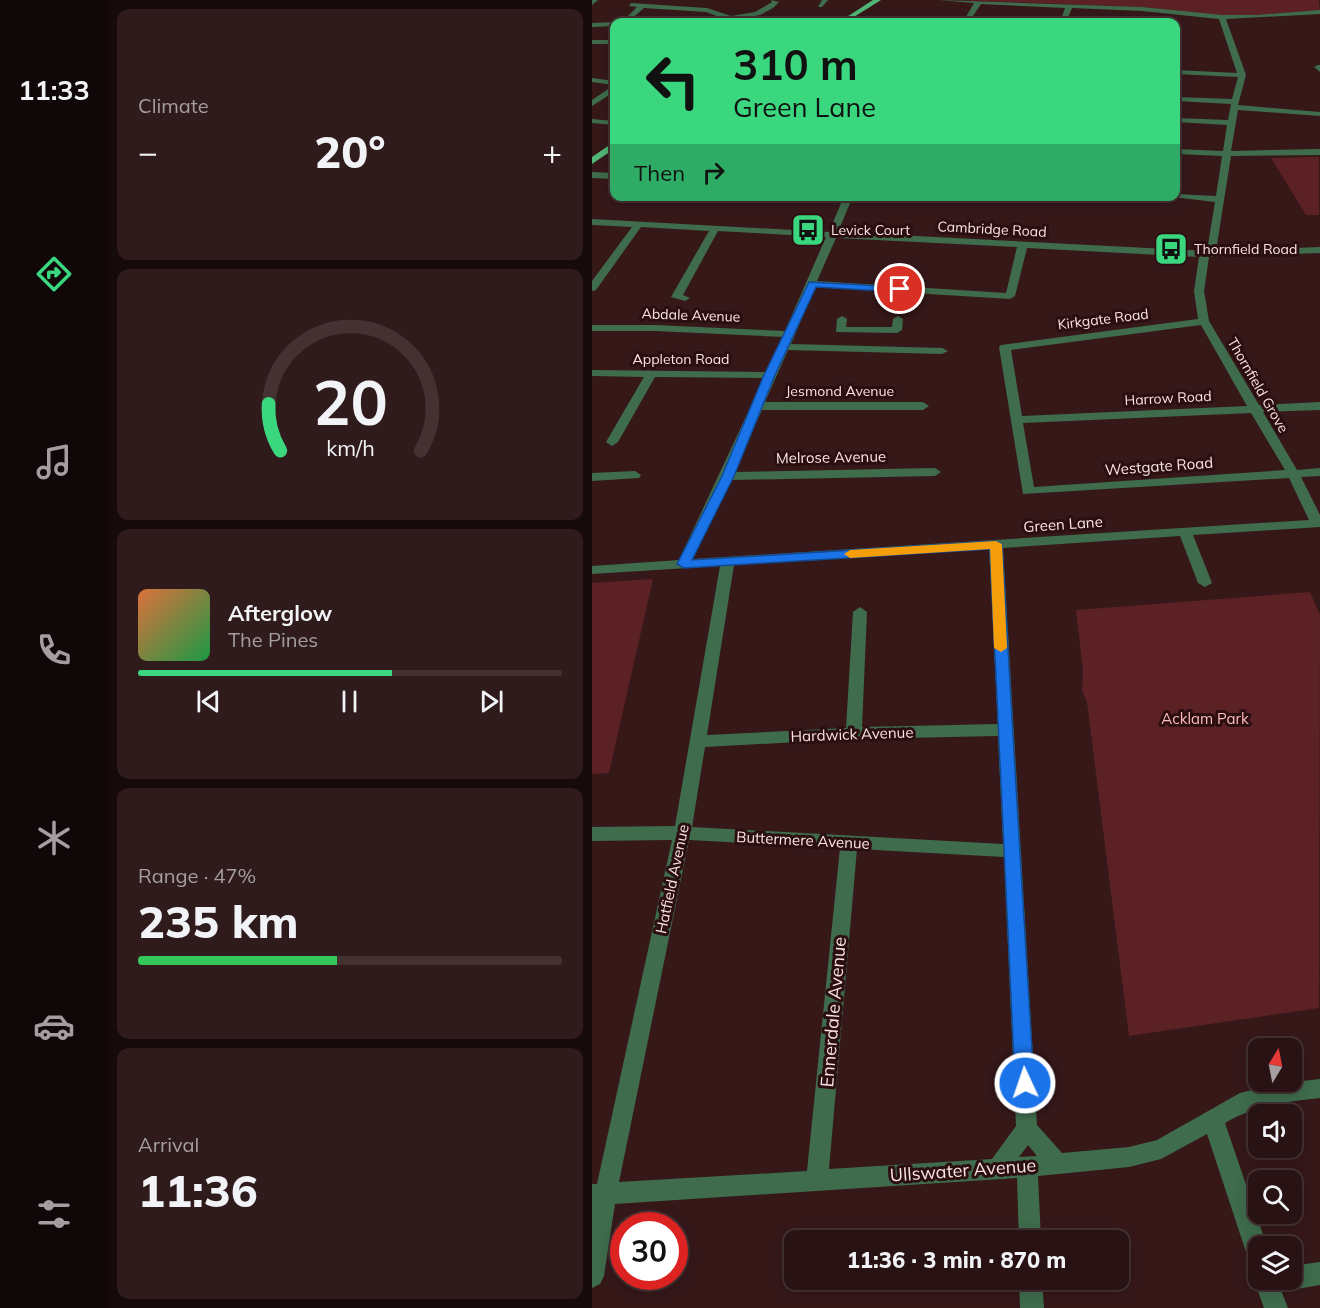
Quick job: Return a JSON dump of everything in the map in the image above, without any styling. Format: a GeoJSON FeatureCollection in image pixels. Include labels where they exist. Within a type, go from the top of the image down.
{"type":"FeatureCollection","features":[{"type":"Feature","properties":{"kind":"main road"},"geometry":{"type":"LineString","coordinates":[[849,18],[878,0]]}},
{"type":"Feature","properties":{"kind":"main road"},"geometry":{"type":"LineString","coordinates":[[592,161],[610,149]]}},
{"type":"Feature","properties":{"kind":"street"},"geometry":{"type":"LineString","coordinates":[[631,4],[707,10],[730,18],[765,11],[772,7],[776,2],[774,0]]}},
{"type":"Feature","properties":{"kind":"street"},"geometry":{"type":"LineString","coordinates":[[941,0],[1222,17],[1318,13]]}},
{"type":"Feature","properties":{"kind":"street"},"geometry":{"type":"LineString","coordinates":[[969,18],[978,3]]}},
{"type":"Feature","properties":{"kind":"street"},"geometry":{"type":"LineString","coordinates":[[629,18],[642,6]]}},
{"type":"Feature","properties":{"kind":"street"},"geometry":{"type":"LineString","coordinates":[[1064,18],[1069,6]]}},
{"type":"Feature","properties":{"kind":"street"},"geometry":{"type":"LineString","coordinates":[[1207,254],[1242,75],[1222,17]]}},
{"type":"Feature","properties":{"kind":"street"},"geometry":{"type":"LineString","coordinates":[[592,25],[610,24]]}},
{"type":"Feature","properties":{"kind":"street"},"geometry":{"type":"LineString","coordinates":[[592,42],[610,42]]}},
{"type":"Feature","properties":{"kind":"street"},"geometry":{"type":"LineString","coordinates":[[1180,72],[1242,75]]}},
{"type":"Feature","properties":{"kind":"street"},"geometry":{"type":"LineString","coordinates":[[592,80],[610,82]]}},
{"type":"Feature","properties":{"kind":"street"},"geometry":{"type":"LineString","coordinates":[[592,104],[610,92]]}},
{"type":"Feature","properties":{"kind":"street"},"geometry":{"type":"LineString","coordinates":[[1180,99],[1320,114]]}},
{"type":"Feature","properties":{"kind":"street"},"geometry":{"type":"LineString","coordinates":[[1180,120],[1232,123]]}},
{"type":"Feature","properties":{"kind":"street"},"geometry":{"type":"LineString","coordinates":[[592,121],[610,123]]}},
{"type":"Feature","properties":{"kind":"street"},"geometry":{"type":"LineString","coordinates":[[1180,151],[1226,154],[1320,152]]}},
{"type":"Feature","properties":{"kind":"street"},"geometry":{"type":"LineString","coordinates":[[592,175],[610,176]]}},
{"type":"Feature","properties":{"kind":"street"},"geometry":{"type":"LineString","coordinates":[[1180,197],[1218,199]]}},
{"type":"Feature","properties":{"kind":"street"},"geometry":{"type":"LineString","coordinates":[[684,564],[728,476],[769,375],[812,284],[847,201]]}},
{"type":"Feature","properties":{"kind":"street","name":"Cambridge Road"},"geometry":{"type":"LineString","coordinates":[[592,222],[1207,254],[1320,250]]}},
{"type":"Feature","properties":{"kind":"street"},"geometry":{"type":"LineString","coordinates":[[592,288],[639,224]]}},
{"type":"Feature","properties":{"kind":"street"},"geometry":{"type":"LineString","coordinates":[[685,297],[676,297],[715,229]]}},
{"type":"Feature","properties":{"kind":"street"},"geometry":{"type":"LineString","coordinates":[[812,284],[1010,296],[1023,244]]}},
{"type":"Feature","properties":{"kind":"street","name":"Thornfield Grove"},"geometry":{"type":"LineString","coordinates":[[1207,254],[1199,291],[1204,321],[1319,523]]}},
{"type":"Feature","properties":{"kind":"street"},"geometry":{"type":"LineString","coordinates":[[842,319],[840,330],[897,330],[898,319]]}},
{"type":"Feature","properties":{"kind":"street","name":"Kirkgate Road"},"geometry":{"type":"LineString","coordinates":[[1017,420],[1005,346],[1204,321]]}},
{"type":"Feature","properties":{"kind":"street","name":"Abdale Avenue"},"geometry":{"type":"LineString","coordinates":[[592,328],[655,328],[788,334]]}},
{"type":"Feature","properties":{"kind":"street"},"geometry":{"type":"LineString","coordinates":[[865,349],[869,330]]}},
{"type":"Feature","properties":{"kind":"street"},"geometry":{"type":"LineString","coordinates":[[782,347],[942,351]]}},
{"type":"Feature","properties":{"kind":"street","name":"Appleton Road"},"geometry":{"type":"LineString","coordinates":[[592,373],[769,375]]}},
{"type":"Feature","properties":{"kind":"street"},"geometry":{"type":"LineString","coordinates":[[612,442],[652,374]]}},
{"type":"Feature","properties":{"kind":"street","name":"Jesmond Avenue"},"geometry":{"type":"LineString","coordinates":[[758,406],[923,406]]}},
{"type":"Feature","properties":{"kind":"street","name":"Harrow Road"},"geometry":{"type":"LineString","coordinates":[[1017,420],[1320,406]]}},
{"type":"Feature","properties":{"kind":"street","name":"Westgate Road"},"geometry":{"type":"LineString","coordinates":[[1017,420],[1028,491],[1320,472]]}},
{"type":"Feature","properties":{"kind":"street","name":"Melrose Avenue"},"geometry":{"type":"LineString","coordinates":[[728,476],[935,472]]}},
{"type":"Feature","properties":{"kind":"street"},"geometry":{"type":"LineString","coordinates":[[592,477],[635,475]]}},
{"type":"Feature","properties":{"kind":"street","name":"Green Lane"},"geometry":{"type":"LineString","coordinates":[[592,570],[1319,523]]}},
{"type":"Feature","properties":{"kind":"street"},"geometry":{"type":"LineString","coordinates":[[1185,533],[1205,584]]}},
{"type":"Feature","properties":{"kind":"street"},"geometry":{"type":"LineString","coordinates":[[996,544],[1004,730],[1013,852],[1027,1129],[1057,1163]]}},
{"type":"Feature","properties":{"kind":"street","name":"Hatfield Avenue"},"geometry":{"type":"LineString","coordinates":[[592,1276],[599,1195],[682,834],[728,562]]}},
{"type":"Feature","properties":{"kind":"street"},"geometry":{"type":"LineString","coordinates":[[854,733],[860,612]]}},
{"type":"Feature","properties":{"kind":"street","name":"Hardwick Avenue"},"geometry":{"type":"LineString","coordinates":[[699,741],[854,733],[1004,730]]}},
{"type":"Feature","properties":{"kind":"street","name":"Buttermere Avenue"},"geometry":{"type":"LineString","coordinates":[[592,834],[682,834],[1013,852]]}},
{"type":"Feature","properties":{"kind":"street","name":"Ennerdale Avenue"},"geometry":{"type":"LineString","coordinates":[[817,1181],[849,842]]}},
{"type":"Feature","properties":{"kind":"street","name":"Ullswater Avenue"},"geometry":{"type":"LineString","coordinates":[[599,1195],[998,1167],[1027,1167],[1129,1157],[1161,1149],[1240,1103],[1276,1094],[1320,1088]]}},
{"type":"Feature","properties":{"kind":"street"},"geometry":{"type":"LineString","coordinates":[[1213,1120],[1252,1236]]}},
{"type":"Feature","properties":{"kind":"street"},"geometry":{"type":"LineString","coordinates":[[998,1167],[1027,1129]]}},
{"type":"Feature","properties":{"kind":"street"},"geometry":{"type":"LineString","coordinates":[[1027,1167],[1030,1230]]}},
{"type":"Feature","properties":{"kind":"street"},"geometry":{"type":"LineString","coordinates":[[1302,1276],[1320,1273]]}},
{"type":"Feature","properties":{"kind":"street"},"geometry":{"type":"LineString","coordinates":[[1031,1290],[1032,1308]]}},
{"type":"Feature","properties":{"kind":"street"},"geometry":{"type":"LineString","coordinates":[[1273,1290],[1276,1308]]}},
{"type":"Feature","properties":{"kind":"green space"},"geometry":{"type":"Polygon","coordinates":[[[953,0],[1319,0],[1320,10],[1247,16],[1197,14],[1144,7],[953,0]]]}},
{"type":"Feature","properties":{"kind":"green space"},"geometry":{"type":"Polygon","coordinates":[[[1319,157],[1319,215],[1306,215],[1271,158],[1319,157]]]}},
{"type":"Feature","properties":{"kind":"green space"},"geometry":{"type":"Polygon","coordinates":[[[653,579],[609,773],[592,774],[592,583],[653,579]]]}},
{"type":"Feature","properties":{"kind":"green space","name":"Acklam Park"},"geometry":{"type":"Polygon","coordinates":[[[1310,592],[1320,615],[1319,1008],[1129,1036],[1087,702],[1082,691],[1083,671],[1076,610],[1310,592]]]}},
{"type":"Feature","properties":{"kind":"slow traffic"},"geometry":{"type":"LineString","coordinates":[[850,554],[996,544],[1001,648]]}},
{"type":"Feature","properties":{"kind":"place","name":"Levick Court"},"geometry":{"type":"Point","coordinates":[808,230]}},
{"type":"Feature","properties":{"kind":"place","name":"Thornfield Road"},"geometry":{"type":"Point","coordinates":[1171,249]}},
{"type":"Feature","properties":{"kind":"route"},"geometry":{"type":"LineString","coordinates":[[900,289],[812,284],[769,375],[728,476],[684,564],[996,544],[1004,730],[1025,1083]]}}]}
